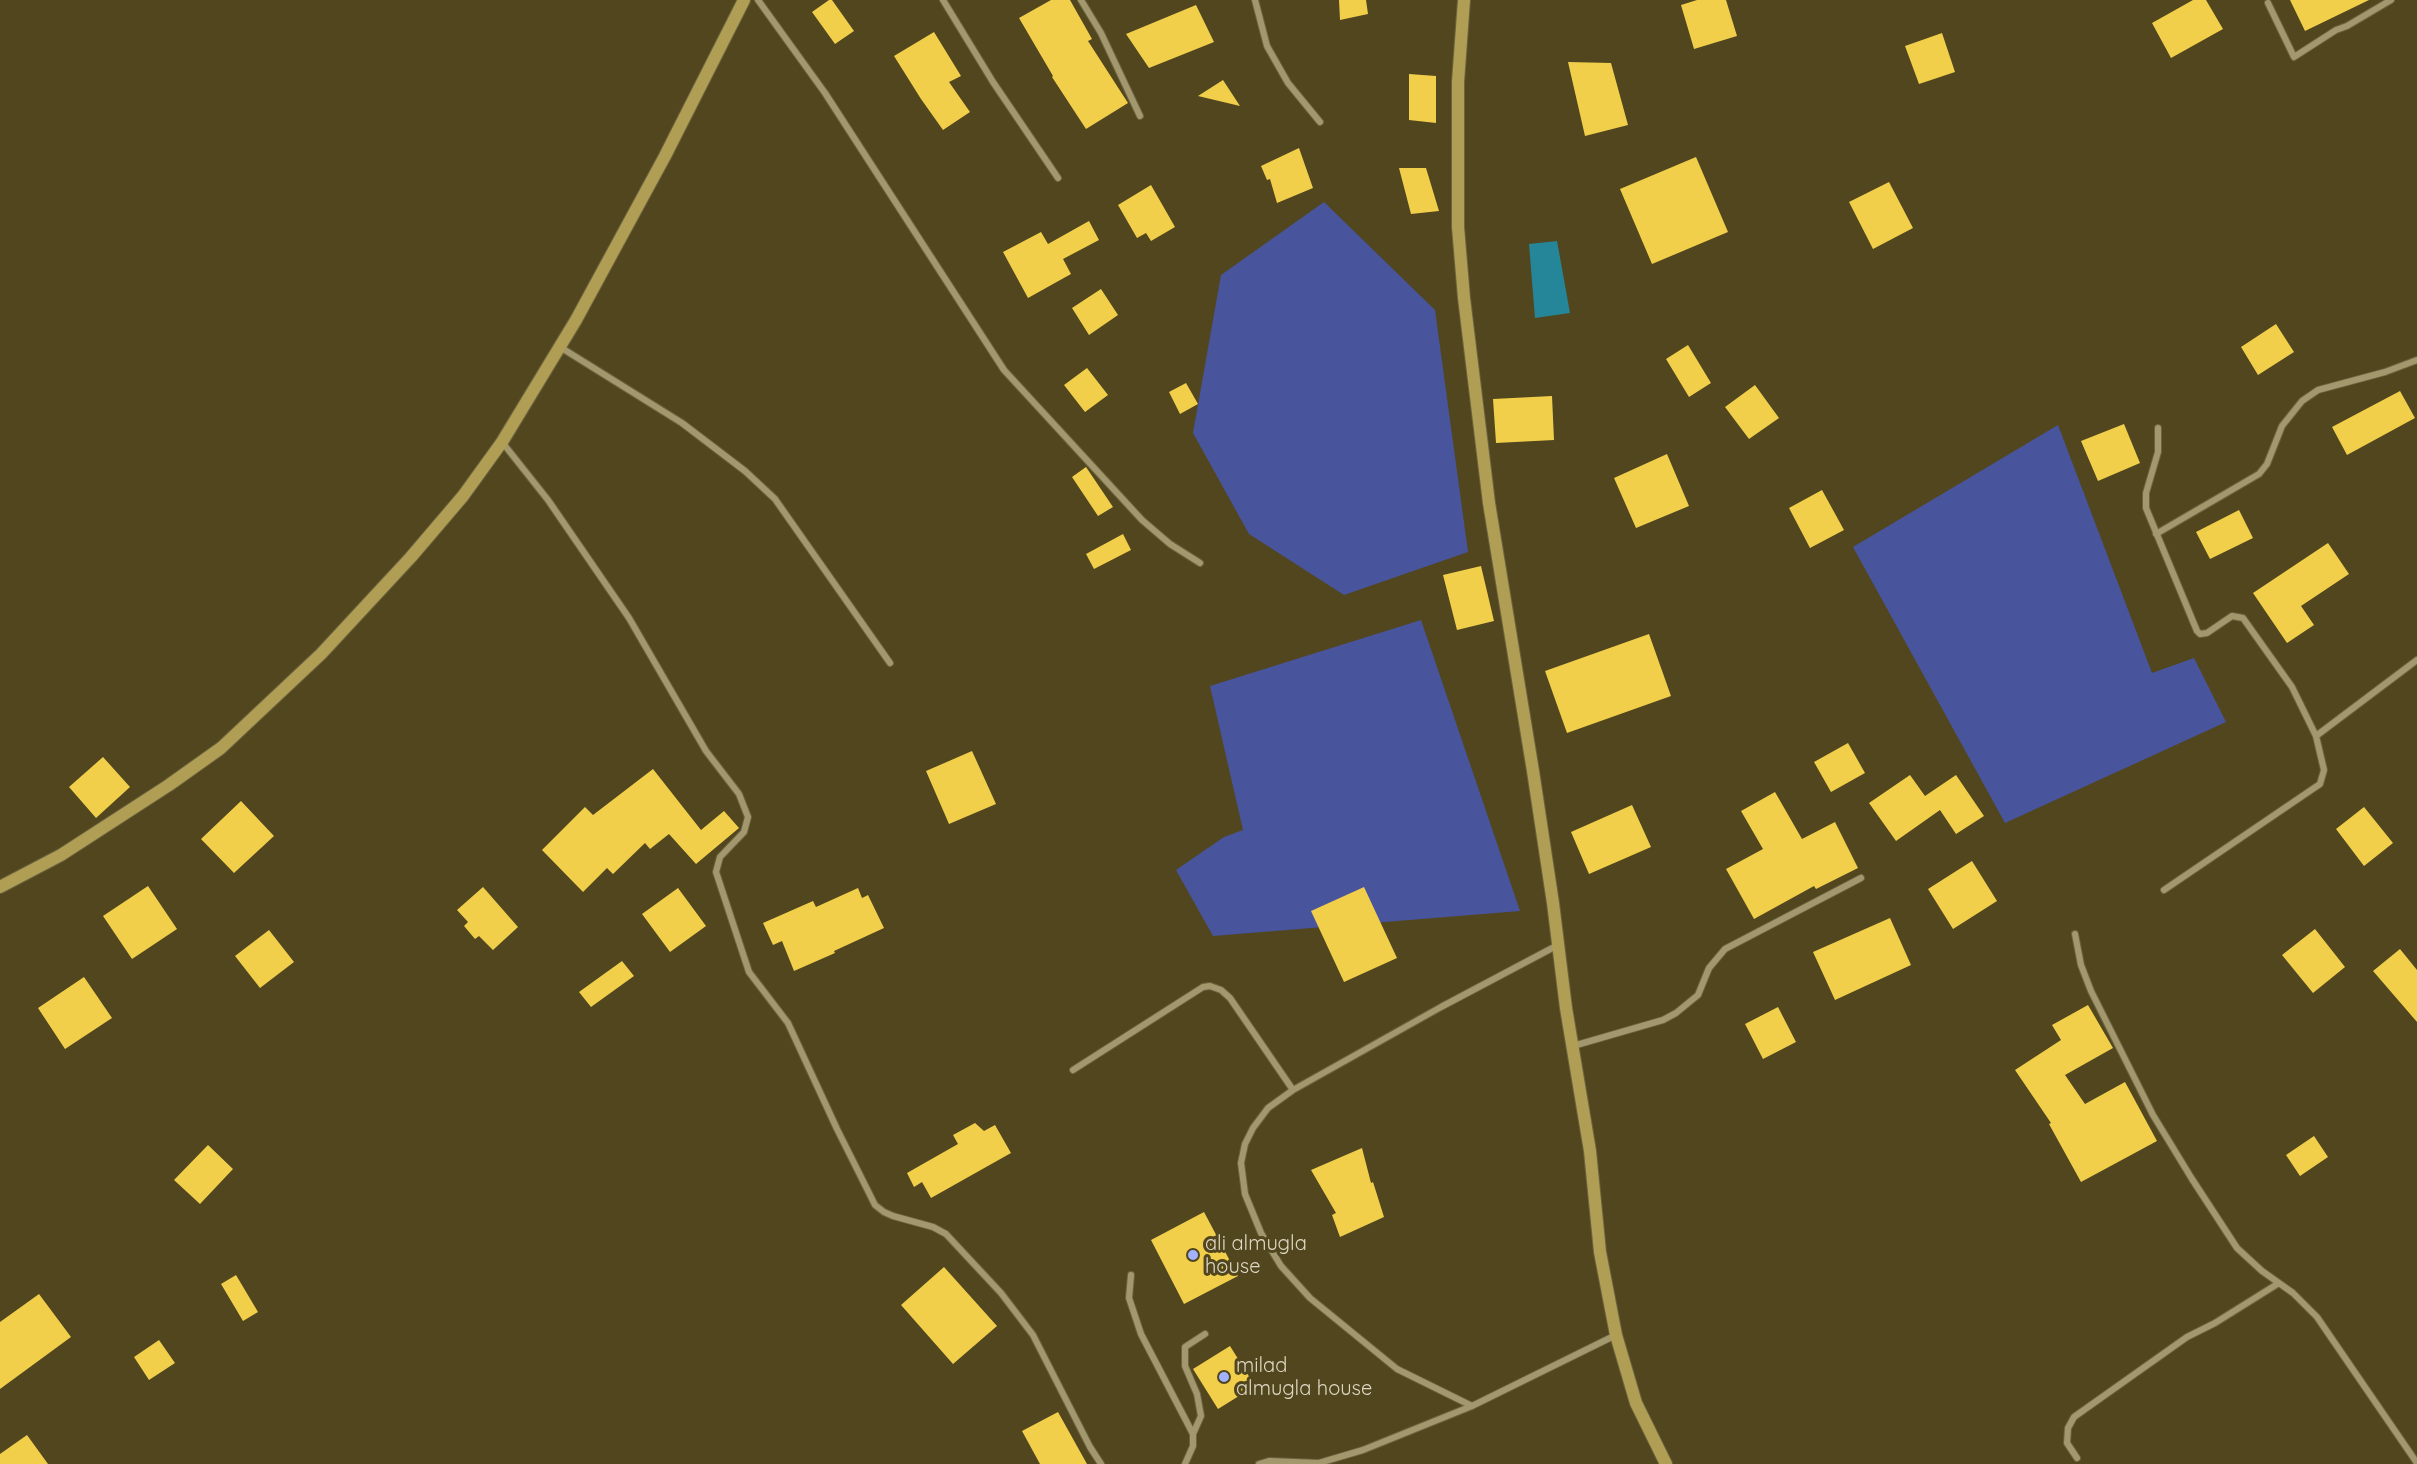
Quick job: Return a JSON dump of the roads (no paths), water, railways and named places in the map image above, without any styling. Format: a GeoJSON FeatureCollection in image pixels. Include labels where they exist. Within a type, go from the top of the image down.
{"type":"FeatureCollection","features":[{"type":"Feature","properties":{"kind":"street"},"geometry":{"type":"LineString","coordinates":[[0,887],[61,855],[169,785],[221,748],[321,654],[411,557],[463,496],[502,442],[633,217],[744,0]]}},
{"type":"Feature","properties":{"kind":"street"},"geometry":{"type":"LineString","coordinates":[[758,0],[851,133],[1004,370],[1142,520],[1170,544],[1200,562]]}},
{"type":"Feature","properties":{"kind":"street"},"geometry":{"type":"LineString","coordinates":[[943,0],[987,74],[1058,178]]}},
{"type":"Feature","properties":{"kind":"street"},"geometry":{"type":"LineString","coordinates":[[1081,0],[1101,33],[1140,116]]}},
{"type":"Feature","properties":{"kind":"street"},"geometry":{"type":"LineString","coordinates":[[1255,0],[1267,46],[1288,83],[1320,122]]}},
{"type":"Feature","properties":{"kind":"street"},"geometry":{"type":"LineString","coordinates":[[1464,0],[1458,82],[1458,227],[1464,298],[1491,515],[1533,771],[1590,1151],[1600,1252],[1616,1335],[1636,1403],[1666,1464]]}},
{"type":"Feature","properties":{"kind":"street"},"geometry":{"type":"LineString","coordinates":[[2268,3],[2294,57],[2336,30],[2391,0]]}},
{"type":"Feature","properties":{"kind":"street"},"geometry":{"type":"LineString","coordinates":[[559,347],[682,423],[745,471],[775,499],[890,663]]}},
{"type":"Feature","properties":{"kind":"street"},"geometry":{"type":"LineString","coordinates":[[2156,534],[2259,474],[2267,464],[2282,426],[2302,401],[2318,390],[2385,372],[2417,360]]}},
{"type":"Feature","properties":{"kind":"street"},"geometry":{"type":"LineString","coordinates":[[2158,428],[2158,452],[2145,501],[2156,534],[2197,631],[2200,634],[2206,633],[2232,616],[2243,618],[2292,687],[2316,736],[2324,770],[2320,784],[2164,890]]}},
{"type":"Feature","properties":{"kind":"street"},"geometry":{"type":"LineString","coordinates":[[502,442],[548,500],[629,618],[706,751],[739,794],[748,817],[744,832],[720,857],[716,872],[749,972],[788,1023],[875,1204],[893,1216],[946,1233],[1001,1293],[1033,1335],[1101,1464]]}},
{"type":"Feature","properties":{"kind":"street"},"geometry":{"type":"LineString","coordinates":[[2316,736],[2417,660]]}},
{"type":"Feature","properties":{"kind":"street"},"geometry":{"type":"LineString","coordinates":[[1573,1046],[1663,1020],[1676,1013],[1698,995],[1709,968],[1725,949],[1861,878]]}},
{"type":"Feature","properties":{"kind":"street"},"geometry":{"type":"LineString","coordinates":[[2075,934],[2081,965],[2091,991],[2153,1115],[2237,1248],[2318,1317],[2417,1463]]}},
{"type":"Feature","properties":{"kind":"street"},"geometry":{"type":"LineString","coordinates":[[1472,1406],[1397,1369],[1310,1298],[1281,1266],[1262,1233],[1245,1194],[1241,1163],[1253,1128],[1268,1108],[1293,1090],[1441,1006],[1558,945]]}},
{"type":"Feature","properties":{"kind":"street"},"geometry":{"type":"LineString","coordinates":[[1073,1070],[1193,993],[1203,987],[1210,987],[1221,990],[1230,998],[1293,1090]]}},
{"type":"Feature","properties":{"kind":"street"},"geometry":{"type":"LineString","coordinates":[[1131,1275],[1129,1298],[1141,1334],[1193,1434]]}},
{"type":"Feature","properties":{"kind":"street"},"geometry":{"type":"LineString","coordinates":[[2077,1458],[2067,1443],[2068,1428],[2074,1417],[2187,1337],[2215,1323],[2279,1283]]}},
{"type":"Feature","properties":{"kind":"street"},"geometry":{"type":"LineString","coordinates":[[1185,1464],[1193,1446],[1193,1434],[1201,1416],[1197,1394],[1185,1366],[1185,1347],[1205,1334]]}},
{"type":"Feature","properties":{"kind":"street"},"geometry":{"type":"LineString","coordinates":[[1259,1464],[1269,1461],[1319,1463],[1363,1450],[1472,1406],[1616,1335]]}},
{"type":"Feature","properties":{"kind":"place","name":"ali almugla house"},"geometry":{"type":"Point","coordinates":[1193,1255]}},
{"type":"Feature","properties":{"kind":"place","name":"milad almugla house"},"geometry":{"type":"Point","coordinates":[1224,1377]}}]}
